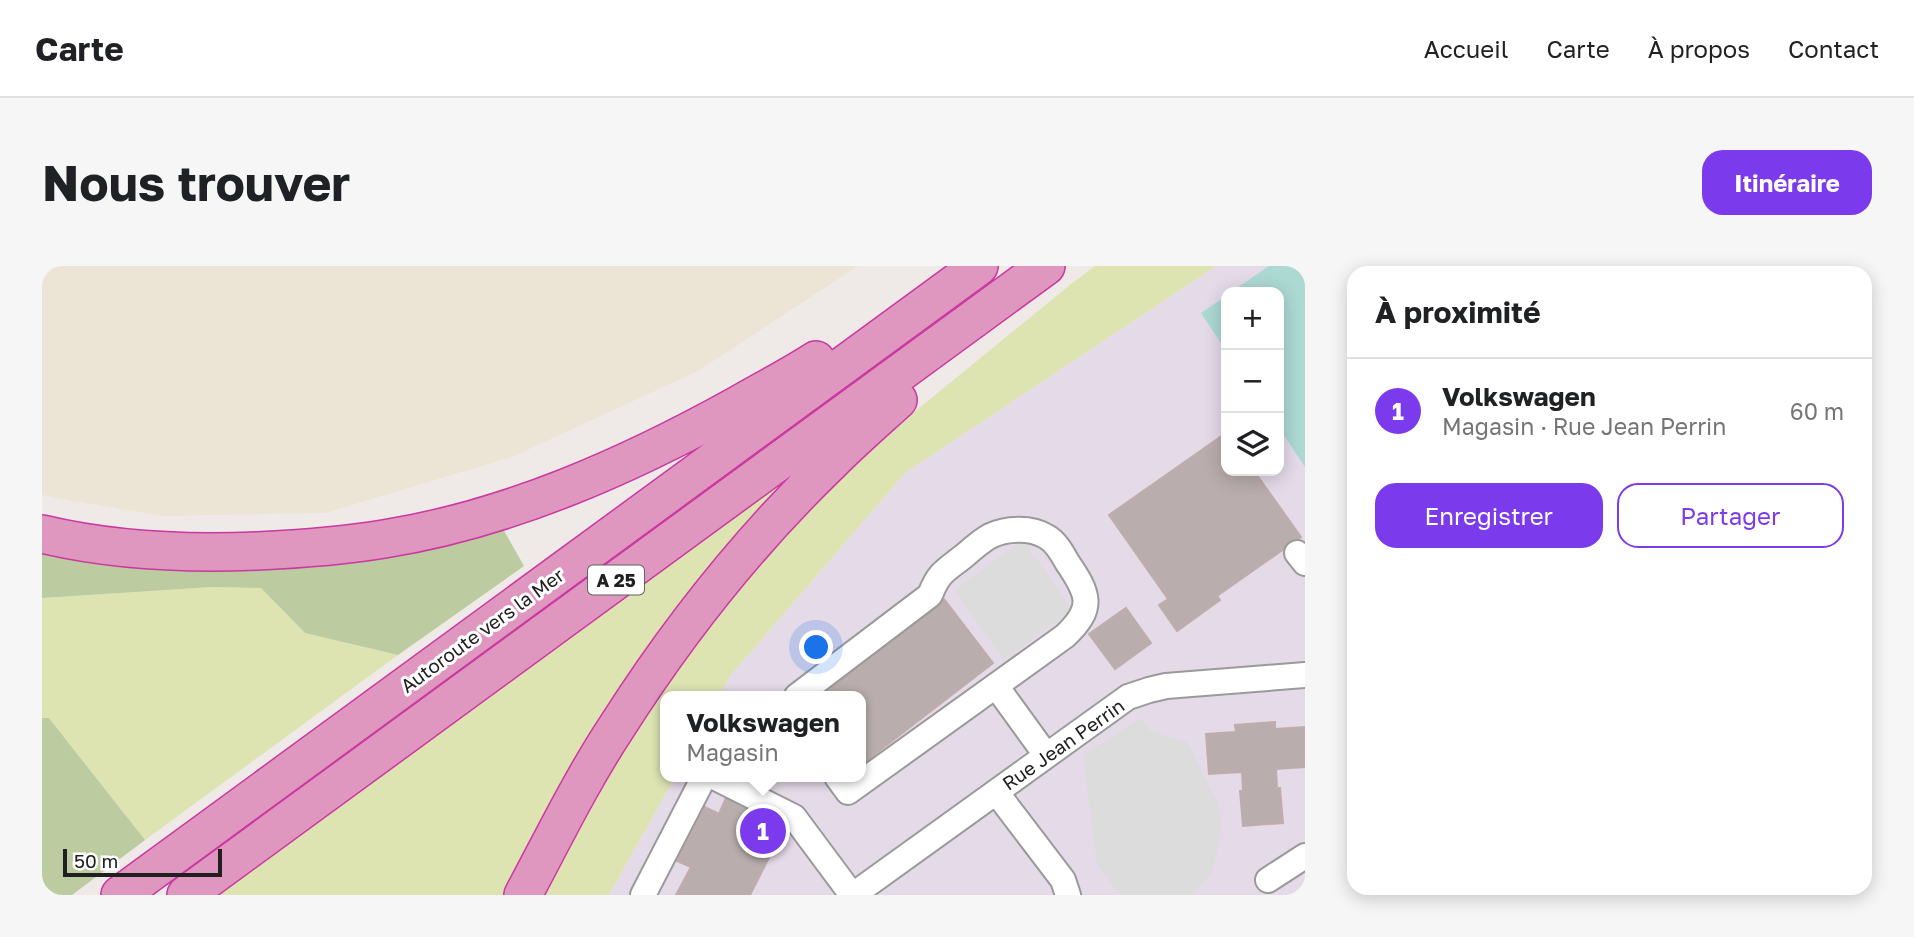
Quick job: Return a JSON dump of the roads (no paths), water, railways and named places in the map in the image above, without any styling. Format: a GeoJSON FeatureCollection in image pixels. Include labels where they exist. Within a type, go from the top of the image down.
{"type":"FeatureCollection","features":[{"type":"Feature","properties":{"kind":"highway","name":"Autoroute vers la Mer"},"geometry":{"type":"LineString","coordinates":[[120,895],[979,266]]}},
{"type":"Feature","properties":{"kind":"highway"},"geometry":{"type":"LineString","coordinates":[[523,895],[615,728],[739,561],[831,461],[1047,266]]}},
{"type":"Feature","properties":{"kind":"highway","name":"A 25"},"geometry":{"type":"LineString","coordinates":[[186,895],[1047,266]]}},
{"type":"Feature","properties":{"kind":"highway"},"geometry":{"type":"LineString","coordinates":[[42,534],[115,548],[221,552],[330,547],[455,524],[554,492],[632,461],[763,391],[869,325],[907,319]]}},
{"type":"Feature","properties":{"kind":"street"},"geometry":{"type":"LineString","coordinates":[[804,691],[930,595],[937,577],[989,537],[1002,532],[1032,531],[1054,543],[1082,583],[1085,596],[1084,614],[1080,622],[1065,636],[866,779]]}},
{"type":"Feature","properties":{"kind":"street","name":"Rue Jean Perrin"},"geometry":{"type":"LineString","coordinates":[[852,895],[1128,697],[1166,687],[1305,675]]}},
{"type":"Feature","properties":{"kind":"street"},"geometry":{"type":"LineString","coordinates":[[996,686],[1046,755]]}},
{"type":"Feature","properties":{"kind":"street"},"geometry":{"type":"LineString","coordinates":[[643,895],[701,782]]}},
{"type":"Feature","properties":{"kind":"street"},"geometry":{"type":"LineString","coordinates":[[724,782],[794,817],[852,895]]}},
{"type":"Feature","properties":{"kind":"street"},"geometry":{"type":"LineString","coordinates":[[841,782],[848,792],[862,782]]}},
{"type":"Feature","properties":{"kind":"street"},"geometry":{"type":"LineString","coordinates":[[996,792],[1063,880],[1068,895]]}},
{"type":"Feature","properties":{"kind":"street"},"geometry":{"type":"LineString","coordinates":[[1268,880],[1305,856]]}},
{"type":"Feature","properties":{"kind":"water"},"geometry":{"type":"Polygon","coordinates":[[[1269,266],[1305,266],[1305,467],[1284,436],[1284,287],[1238,287],[1269,266]]]}},
{"type":"Feature","properties":{"kind":"water"},"geometry":{"type":"Polygon","coordinates":[[[1221,299],[1221,343],[1201,313],[1221,299]]]}},
{"type":"Feature","properties":{"kind":"place","name":"Volkswagen"},"geometry":{"type":"Point","coordinates":[763,831]}}]}
